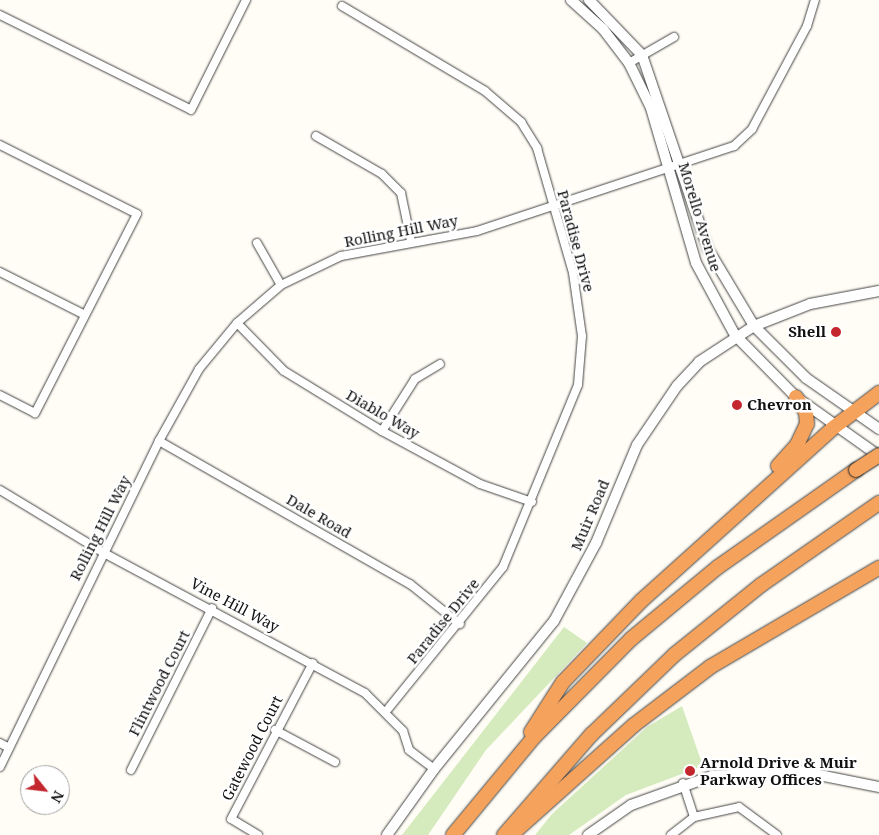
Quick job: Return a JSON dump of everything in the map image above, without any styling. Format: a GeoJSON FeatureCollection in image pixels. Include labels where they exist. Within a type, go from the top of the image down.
{"type":"FeatureCollection","features":[{"type":"Feature","properties":{"kind":"highway"},"geometry":{"type":"LineString","coordinates":[[520,752],[550,700],[588,655],[641,600],[764,488],[852,412],[879,393]]}},
{"type":"Feature","properties":{"kind":"highway"},"geometry":{"type":"LineString","coordinates":[[764,488],[807,424],[806,412],[796,397]]}},
{"type":"Feature","properties":{"kind":"highway"},"geometry":{"type":"LineString","coordinates":[[453,835],[520,752],[598,670],[682,595],[856,470],[879,456]]}},
{"type":"Feature","properties":{"kind":"highway"},"geometry":{"type":"LineString","coordinates":[[504,835],[584,742],[669,660],[761,585],[879,503]]}},
{"type":"Feature","properties":{"kind":"highway"},"geometry":{"type":"LineString","coordinates":[[511,835],[634,724],[710,666],[879,568]]}},
{"type":"Feature","properties":{"kind":"street"},"geometry":{"type":"LineString","coordinates":[[0,15],[191,110],[246,0]]}},
{"type":"Feature","properties":{"kind":"street","name":"Morello Avenue"},"geometry":{"type":"LineString","coordinates":[[571,0],[603,29],[629,63],[651,108],[696,263],[735,335],[796,397],[834,428],[879,456]]}},
{"type":"Feature","properties":{"kind":"street","name":"Morello Avenue"},"geometry":{"type":"LineString","coordinates":[[589,0],[642,55],[682,165],[717,270],[754,326],[806,378],[852,412],[879,429]]}},
{"type":"Feature","properties":{"kind":"street","name":"Rolling Hill Way"},"geometry":{"type":"LineString","coordinates":[[0,767],[159,441],[199,369],[237,322],[281,285],[341,256],[410,241],[477,231],[669,170],[734,146],[752,129],[807,26],[815,0]]}},
{"type":"Feature","properties":{"kind":"street","name":"Paradise Drive"},"geometry":{"type":"LineString","coordinates":[[342,6],[485,91],[522,122],[537,148],[552,206],[573,273],[582,336],[578,385],[532,502],[503,567],[460,624],[387,710]]}},
{"type":"Feature","properties":{"kind":"street"},"geometry":{"type":"LineString","coordinates":[[629,63],[674,36]]}},
{"type":"Feature","properties":{"kind":"street"},"geometry":{"type":"LineString","coordinates":[[316,136],[382,174],[401,194],[410,241]]}},
{"type":"Feature","properties":{"kind":"street"},"geometry":{"type":"LineString","coordinates":[[0,145],[137,214],[35,413],[0,395]]}},
{"type":"Feature","properties":{"kind":"street"},"geometry":{"type":"LineString","coordinates":[[257,243],[281,285]]}},
{"type":"Feature","properties":{"kind":"street"},"geometry":{"type":"LineString","coordinates":[[0,272],[86,315]]}},
{"type":"Feature","properties":{"kind":"street","name":"Muir Road"},"geometry":{"type":"LineString","coordinates":[[388,835],[434,769],[554,621],[659,408],[699,362],[735,335],[754,326],[810,304],[879,291]]}},
{"type":"Feature","properties":{"kind":"street","name":"Diablo Way"},"geometry":{"type":"LineString","coordinates":[[237,322],[284,371],[382,431],[480,484],[532,502]]}},
{"type":"Feature","properties":{"kind":"street"},"geometry":{"type":"LineString","coordinates":[[382,431],[415,380],[440,364]]}},
{"type":"Feature","properties":{"kind":"street","name":"Dale Road"},"geometry":{"type":"LineString","coordinates":[[159,441],[410,584],[460,624]]}},
{"type":"Feature","properties":{"kind":"street","name":"Vine Hill Way"},"geometry":{"type":"LineString","coordinates":[[0,490],[104,553],[212,608],[313,663],[387,710],[404,731],[409,750],[434,769]]}},
{"type":"Feature","properties":{"kind":"street","name":"Flintwood Court"},"geometry":{"type":"LineString","coordinates":[[131,770],[212,608]]}},
{"type":"Feature","properties":{"kind":"street","name":"Gatewood Court"},"geometry":{"type":"LineString","coordinates":[[258,835],[231,819],[275,730],[313,663]]}},
{"type":"Feature","properties":{"kind":"street"},"geometry":{"type":"LineString","coordinates":[[275,730],[335,762]]}},
{"type":"Feature","properties":{"kind":"street"},"geometry":{"type":"LineString","coordinates":[[0,743],[10,748]]}},
{"type":"Feature","properties":{"kind":"street"},"geometry":{"type":"LineString","coordinates":[[588,835],[631,805],[683,783],[770,771],[799,772],[879,787]]}},
{"type":"Feature","properties":{"kind":"street"},"geometry":{"type":"LineString","coordinates":[[683,783],[694,817]]}},
{"type":"Feature","properties":{"kind":"street"},"geometry":{"type":"LineString","coordinates":[[671,835],[694,817],[739,807],[777,835]]}},
{"type":"Feature","properties":{"kind":"green space"},"geometry":{"type":"Polygon","coordinates":[[[564,627],[587,643],[486,750],[428,835],[402,835],[564,627]]]}},
{"type":"Feature","properties":{"kind":"green space"},"geometry":{"type":"Polygon","coordinates":[[[682,706],[703,766],[626,795],[569,835],[535,835],[552,814],[647,727],[682,706]]]}},
{"type":"Feature","properties":{"kind":"place","name":"Shell"},"geometry":{"type":"Point","coordinates":[836,332]}},
{"type":"Feature","properties":{"kind":"place","name":"Chevron"},"geometry":{"type":"Point","coordinates":[737,405]}},
{"type":"Feature","properties":{"kind":"place","name":"Arnold Drive & Muir Parkway Offices"},"geometry":{"type":"Point","coordinates":[690,771]}}]}
